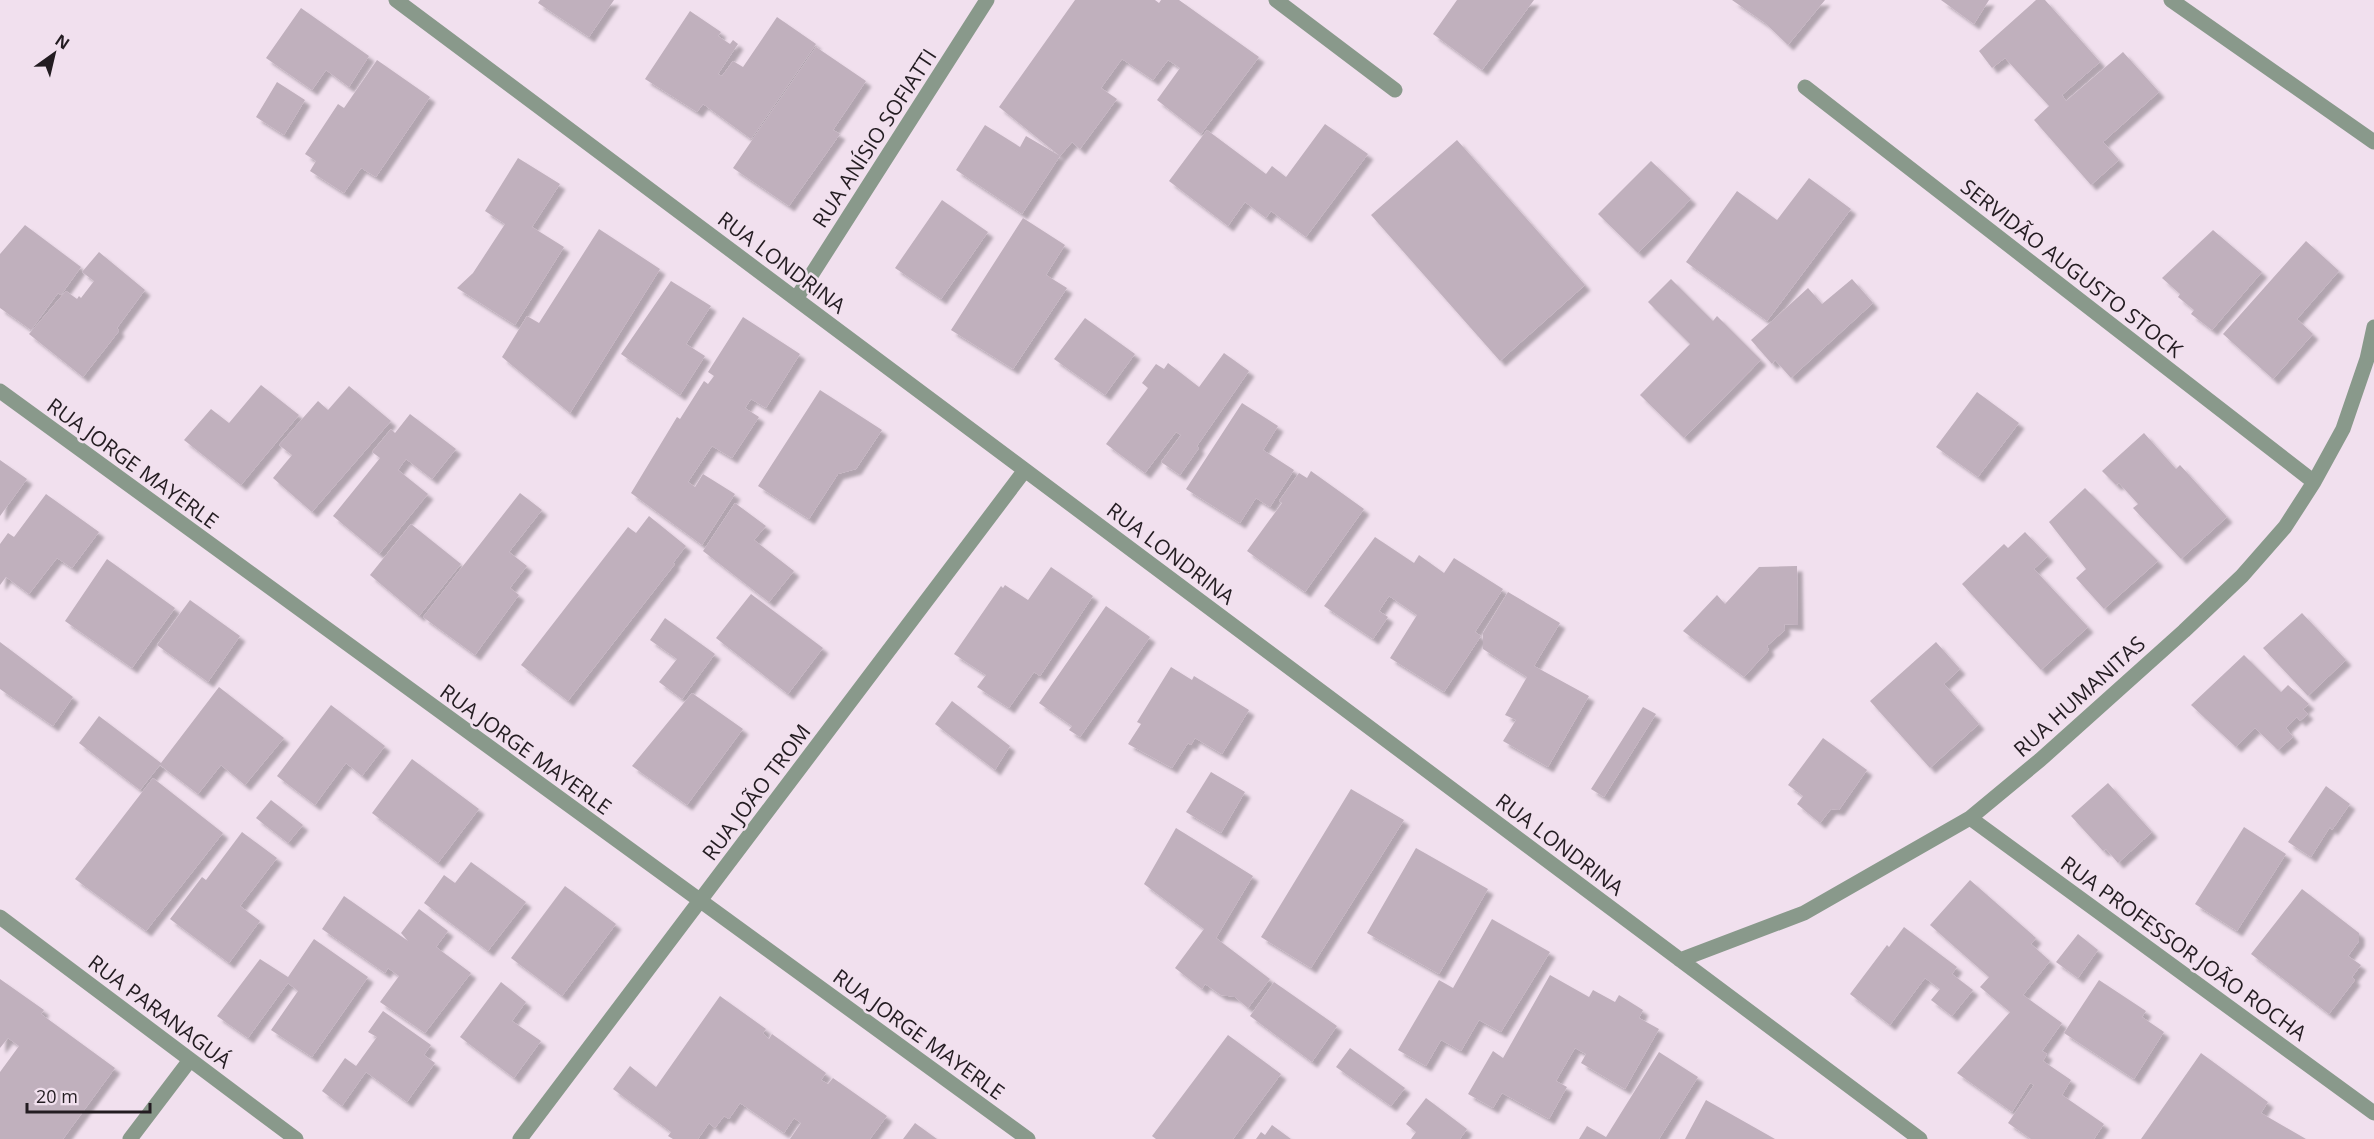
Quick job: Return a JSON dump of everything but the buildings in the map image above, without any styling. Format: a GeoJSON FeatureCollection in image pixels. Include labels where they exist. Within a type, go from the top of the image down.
{"type":"FeatureCollection","features":[{"type":"Feature","properties":{"kind":"street","name":"RUA LONDRINA"},"geometry":{"type":"LineString","coordinates":[[396,0],[1920,1139]]}},
{"type":"Feature","properties":{"kind":"street","name":"RUA ANÍSIO SOFIATTI"},"geometry":{"type":"LineString","coordinates":[[796,299],[987,0]]}},
{"type":"Feature","properties":{"kind":"street"},"geometry":{"type":"LineString","coordinates":[[1276,0],[1395,90]]}},
{"type":"Feature","properties":{"kind":"street"},"geometry":{"type":"LineString","coordinates":[[2171,0],[2374,142]]}},
{"type":"Feature","properties":{"kind":"street","name":"SERVIDÃO AUGUSTO STOCK"},"geometry":{"type":"LineString","coordinates":[[1804,87],[2313,482]]}},
{"type":"Feature","properties":{"kind":"street","name":"RUA HUMANITAS"},"geometry":{"type":"LineString","coordinates":[[1680,960],[1804,913],[1970,818],[2040,760],[2242,576],[2285,527],[2343,429],[2367,359],[2374,327]]}},
{"type":"Feature","properties":{"kind":"street","name":"RUA JORGE MAYERLE"},"geometry":{"type":"LineString","coordinates":[[0,391],[699,902],[1028,1139]]}},
{"type":"Feature","properties":{"kind":"street","name":"RUA JOÃO TROM"},"geometry":{"type":"LineString","coordinates":[[520,1139],[1025,470]]}},
{"type":"Feature","properties":{"kind":"street","name":"RUA PROFESSOR JOÃO ROCHA"},"geometry":{"type":"LineString","coordinates":[[1970,818],[2374,1113]]}},
{"type":"Feature","properties":{"kind":"street","name":"RUA PARANAGUÁ"},"geometry":{"type":"LineString","coordinates":[[0,917],[296,1139]]}},
{"type":"Feature","properties":{"kind":"street"},"geometry":{"type":"LineString","coordinates":[[130,1139],[190,1060]]}}]}
